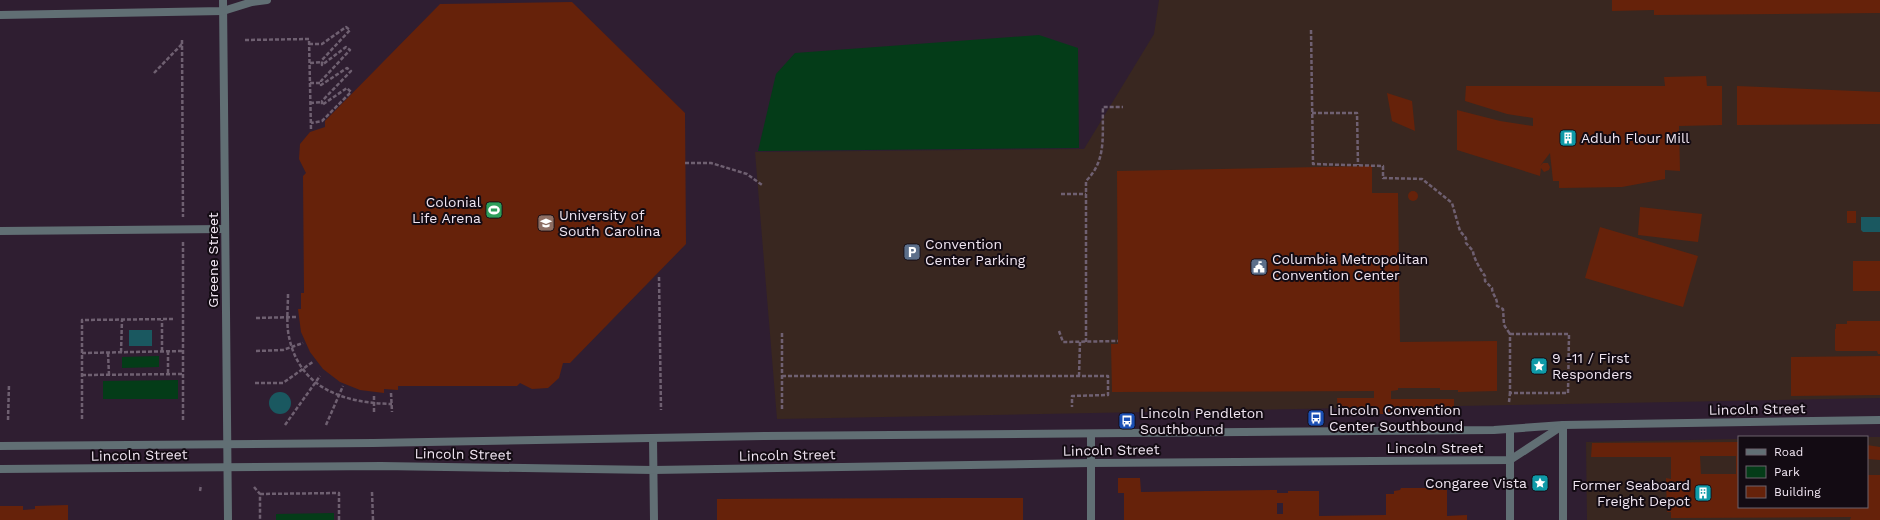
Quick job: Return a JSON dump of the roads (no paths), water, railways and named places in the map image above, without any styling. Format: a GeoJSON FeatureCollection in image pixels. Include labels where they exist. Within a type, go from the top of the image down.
{"type":"FeatureCollection","features":[{"type":"Feature","properties":{"kind":"street","name":"Greene Street"},"geometry":{"type":"LineString","coordinates":[[223,0],[228,520]]}},
{"type":"Feature","properties":{"kind":"street"},"geometry":{"type":"LineString","coordinates":[[0,15],[223,11],[252,2],[267,0]]}},
{"type":"Feature","properties":{"kind":"street"},"geometry":{"type":"LineString","coordinates":[[0,231],[225,229]]}},
{"type":"Feature","properties":{"kind":"street","name":"Lincoln Street"},"geometry":{"type":"LineString","coordinates":[[0,446],[1510,429],[1563,425],[1880,420]]}},
{"type":"Feature","properties":{"kind":"street"},"geometry":{"type":"LineString","coordinates":[[1510,460],[1563,425]]}},
{"type":"Feature","properties":{"kind":"street"},"geometry":{"type":"LineString","coordinates":[[1563,425],[1563,520]]}},
{"type":"Feature","properties":{"kind":"street"},"geometry":{"type":"LineString","coordinates":[[1510,429],[1510,520]]}},
{"type":"Feature","properties":{"kind":"street"},"geometry":{"type":"LineString","coordinates":[[1091,434],[1091,520]]}},
{"type":"Feature","properties":{"kind":"street"},"geometry":{"type":"LineString","coordinates":[[653,438],[654,520]]}},
{"type":"Feature","properties":{"kind":"street","name":"Lincoln Street"},"geometry":{"type":"LineString","coordinates":[[0,469],[380,466],[653,470],[1091,463],[1510,460]]}},
{"type":"Feature","properties":{"kind":"place","name":"Adluh Flour Mill"},"geometry":{"type":"Point","coordinates":[1568,138]}},
{"type":"Feature","properties":{"kind":"place","name":"Colonial Life Arena"},"geometry":{"type":"Point","coordinates":[494,210]}},
{"type":"Feature","properties":{"kind":"place","name":"University of South Carolina"},"geometry":{"type":"Point","coordinates":[546,223]}},
{"type":"Feature","properties":{"kind":"place","name":"Convention Center Parking"},"geometry":{"type":"Point","coordinates":[912,252]}},
{"type":"Feature","properties":{"kind":"place","name":"Columbia Metropolitan Convention Center"},"geometry":{"type":"Point","coordinates":[1259,267]}},
{"type":"Feature","properties":{"kind":"place","name":"9 -11 / First Responders"},"geometry":{"type":"Point","coordinates":[1539,366]}},
{"type":"Feature","properties":{"kind":"place","name":"Lincoln Convention Center Southbound"},"geometry":{"type":"Point","coordinates":[1316,418]}},
{"type":"Feature","properties":{"kind":"place","name":"Lincoln Pendleton Southbound"},"geometry":{"type":"Point","coordinates":[1127,421]}},
{"type":"Feature","properties":{"kind":"place","name":"Congaree Vista"},"geometry":{"type":"Point","coordinates":[1540,483]}},
{"type":"Feature","properties":{"kind":"place","name":"Former Seaboard Freight Depot"},"geometry":{"type":"Point","coordinates":[1703,493]}}]}
